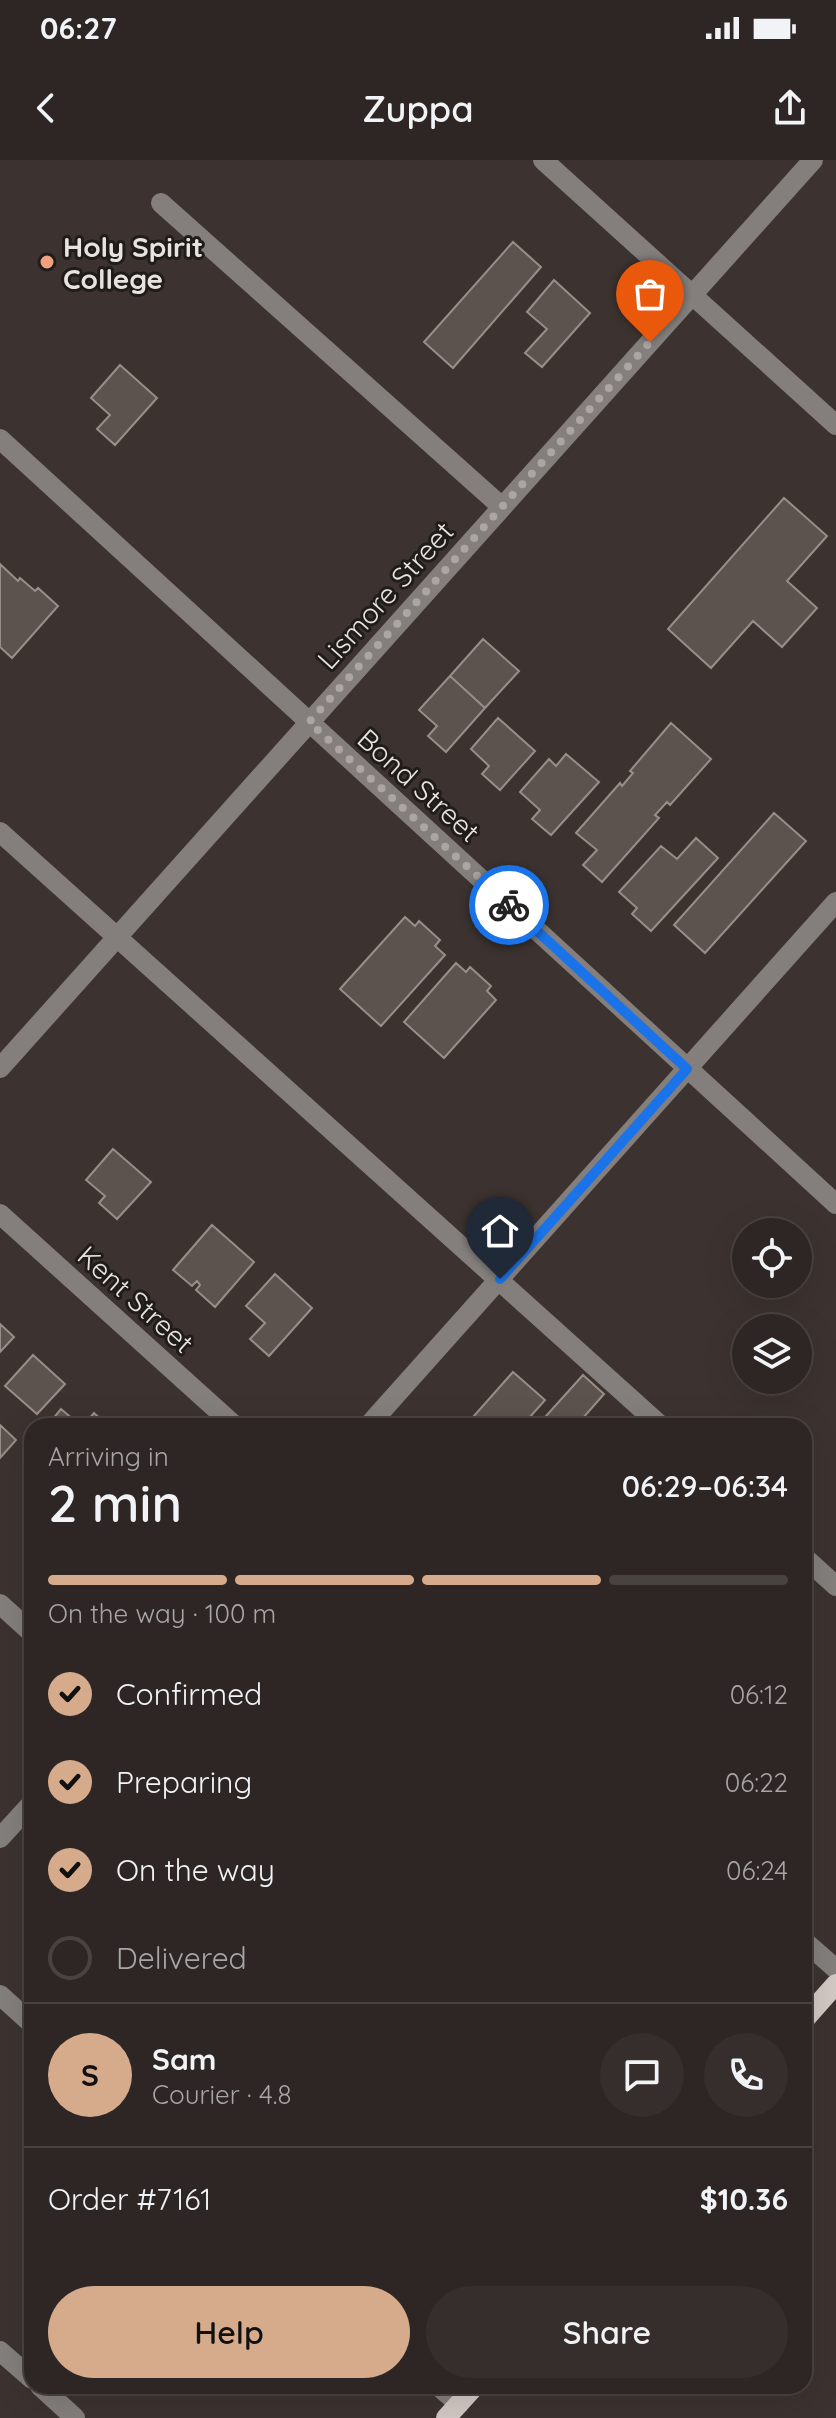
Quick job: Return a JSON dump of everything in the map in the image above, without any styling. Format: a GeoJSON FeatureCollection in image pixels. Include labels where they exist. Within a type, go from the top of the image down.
{"type":"FeatureCollection","features":[{"type":"Feature","properties":{"kind":"main road"},"geometry":{"type":"LineString","coordinates":[[812,2011],[836,1984]]}},
{"type":"Feature","properties":{"kind":"main road"},"geometry":{"type":"LineString","coordinates":[[453,2411],[468,2394]]}},
{"type":"Feature","properties":{"kind":"street"},"geometry":{"type":"LineString","coordinates":[[543,160],[836,425]]}},
{"type":"Feature","properties":{"kind":"street","name":"Lismore Street"},"geometry":{"type":"LineString","coordinates":[[0,1068],[813,160]]}},
{"type":"Feature","properties":{"kind":"street"},"geometry":{"type":"LineString","coordinates":[[161,203],[502,507]]}},
{"type":"Feature","properties":{"kind":"street","name":"Bond Street"},"geometry":{"type":"LineString","coordinates":[[0,439],[836,1204]]}},
{"type":"Feature","properties":{"kind":"street"},"geometry":{"type":"LineString","coordinates":[[0,832],[652,1418]]}},
{"type":"Feature","properties":{"kind":"street"},"geometry":{"type":"LineString","coordinates":[[375,1418],[836,902]]}},
{"type":"Feature","properties":{"kind":"street","name":"Kent Street"},"geometry":{"type":"LineString","coordinates":[[0,1214],[226,1418]]}},
{"type":"Feature","properties":{"kind":"street"},"geometry":{"type":"LineString","coordinates":[[812,1564],[836,1586]]}},
{"type":"Feature","properties":{"kind":"street"},"geometry":{"type":"LineString","coordinates":[[0,1604],[24,1626]]}},
{"type":"Feature","properties":{"kind":"street"},"geometry":{"type":"LineString","coordinates":[[0,1838],[24,1812]]}},
{"type":"Feature","properties":{"kind":"street"},"geometry":{"type":"LineString","coordinates":[[812,1948],[836,1969]]}},
{"type":"Feature","properties":{"kind":"street"},"geometry":{"type":"LineString","coordinates":[[0,1995],[24,2017]]}},
{"type":"Feature","properties":{"kind":"street"},"geometry":{"type":"LineString","coordinates":[[0,2351],[24,2372]]}},
{"type":"Feature","properties":{"kind":"street"},"geometry":{"type":"LineString","coordinates":[[49,2394],[75,2418]]}},
{"type":"Feature","properties":{"kind":"building"},"geometry":{"type":"Polygon","coordinates":[[[513,242],[541,267],[453,368],[424,342],[513,242]]]}},
{"type":"Feature","properties":{"kind":"building"},"geometry":{"type":"Polygon","coordinates":[[[554,280],[590,313],[542,367],[525,353],[547,329],[527,312],[554,280]]]}},
{"type":"Feature","properties":{"kind":"building"},"geometry":{"type":"Polygon","coordinates":[[[120,365],[157,398],[115,445],[97,429],[110,415],[91,398],[120,365]]]}},
{"type":"Feature","properties":{"kind":"building"},"geometry":{"type":"Polygon","coordinates":[[[784,498],[827,536],[787,581],[817,608],[782,647],[753,621],[711,668],[668,629],[784,498]]]}},
{"type":"Feature","properties":{"kind":"building"},"geometry":{"type":"Polygon","coordinates":[[[0,564],[18,581],[20,578],[35,591],[38,588],[58,606],[12,658],[0,647],[0,564]]]}},
{"type":"Feature","properties":{"kind":"building"},"geometry":{"type":"Polygon","coordinates":[[[483,639],[519,671],[485,708],[450,676],[483,639]]]}},
{"type":"Feature","properties":{"kind":"building"},"geometry":{"type":"Polygon","coordinates":[[[450,676],[485,708],[446,752],[428,736],[437,726],[419,710],[450,676]]]}},
{"type":"Feature","properties":{"kind":"building"},"geometry":{"type":"Polygon","coordinates":[[[498,718],[535,751],[500,790],[482,774],[489,766],[471,749],[498,718]]]}},
{"type":"Feature","properties":{"kind":"building"},"geometry":{"type":"Polygon","coordinates":[[[671,723],[711,759],[670,805],[667,802],[655,815],[659,818],[602,882],[583,865],[597,850],[576,833],[620,783],[622,786],[633,773],[630,771],[671,723]]]}},
{"type":"Feature","properties":{"kind":"building"},"geometry":{"type":"Polygon","coordinates":[[[566,754],[599,782],[551,835],[532,819],[540,810],[520,792],[549,759],[556,766],[566,754]]]}},
{"type":"Feature","properties":{"kind":"building"},"geometry":{"type":"Polygon","coordinates":[[[774,813],[806,841],[705,953],[674,925],[774,813]]]}},
{"type":"Feature","properties":{"kind":"building"},"geometry":{"type":"Polygon","coordinates":[[[696,838],[718,858],[651,931],[632,914],[637,908],[619,892],[661,846],[677,859],[696,838]]]}},
{"type":"Feature","properties":{"kind":"building"},"geometry":{"type":"Polygon","coordinates":[[[405,917],[415,926],[419,921],[440,940],[435,946],[445,955],[381,1026],[340,989],[405,917]]]}},
{"type":"Feature","properties":{"kind":"building"},"geometry":{"type":"Polygon","coordinates":[[[456,963],[466,972],[470,967],[491,986],[487,991],[496,1000],[444,1058],[404,1022],[456,963]]]}},
{"type":"Feature","properties":{"kind":"building"},"geometry":{"type":"Polygon","coordinates":[[[113,1149],[151,1182],[117,1219],[99,1203],[105,1196],[86,1180],[113,1149]]]}},
{"type":"Feature","properties":{"kind":"building"},"geometry":{"type":"Polygon","coordinates":[[[212,1225],[254,1262],[215,1307],[196,1290],[200,1285],[197,1281],[192,1286],[173,1270],[212,1225]]]}},
{"type":"Feature","properties":{"kind":"building"},"geometry":{"type":"Polygon","coordinates":[[[275,1274],[312,1308],[269,1356],[250,1339],[265,1323],[246,1306],[275,1274]]]}},
{"type":"Feature","properties":{"kind":"building"},"geometry":{"type":"Polygon","coordinates":[[[0,1324],[14,1337],[0,1352],[0,1324]]]}},
{"type":"Feature","properties":{"kind":"building"},"geometry":{"type":"Polygon","coordinates":[[[33,1355],[65,1384],[37,1414],[5,1386],[33,1355]]]}},
{"type":"Feature","properties":{"kind":"building"},"geometry":{"type":"Polygon","coordinates":[[[513,1372],[545,1400],[529,1418],[472,1418],[513,1372]]]}},
{"type":"Feature","properties":{"kind":"building"},"geometry":{"type":"Polygon","coordinates":[[[583,1375],[604,1394],[583,1418],[544,1418],[583,1375]]]}},
{"type":"Feature","properties":{"kind":"building"},"geometry":{"type":"Polygon","coordinates":[[[61,1409],[72,1418],[54,1418],[61,1409]]]}},
{"type":"Feature","properties":{"kind":"building"},"geometry":{"type":"Polygon","coordinates":[[[0,1425],[16,1440],[0,1458],[0,1425]]]}},
{"type":"Feature","properties":{"kind":"way so far"},"geometry":{"type":"LineString","coordinates":[[509,905],[309,722],[650,342]]}},
{"type":"Feature","properties":{"kind":"place","name":"Holy Spirit College"},"geometry":{"type":"Point","coordinates":[47,262]}},
{"type":"Feature","properties":{"kind":"route"},"geometry":{"type":"LineString","coordinates":[[500,1279],[687,1069],[509,905]]}}]}
